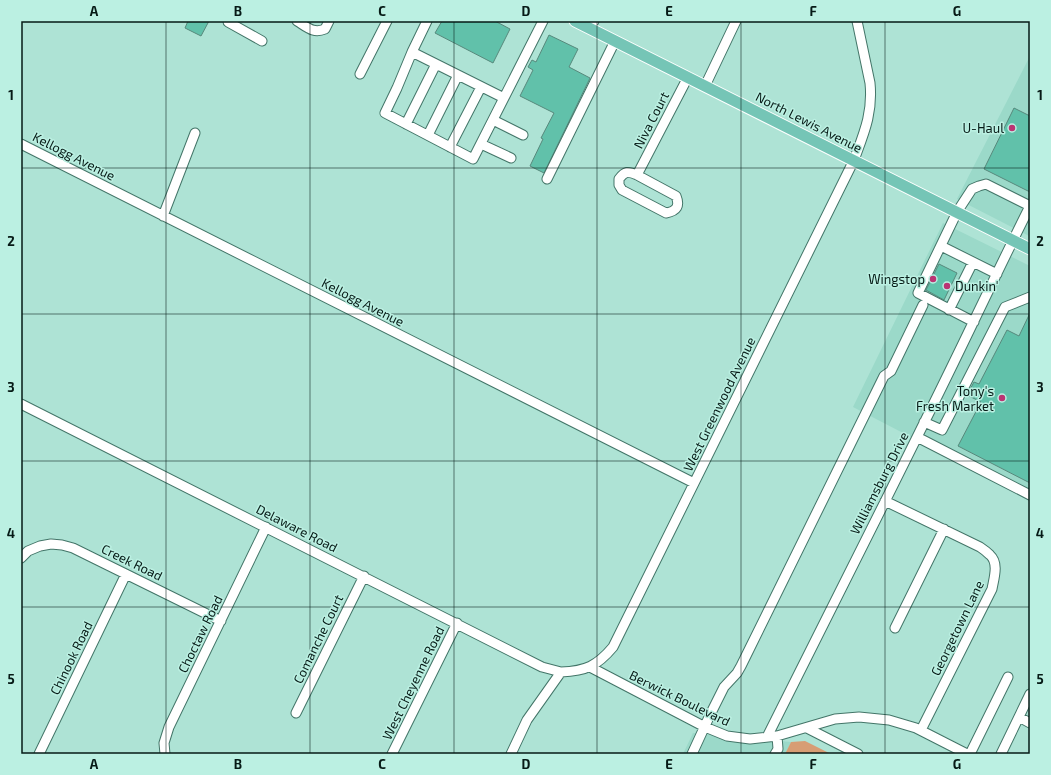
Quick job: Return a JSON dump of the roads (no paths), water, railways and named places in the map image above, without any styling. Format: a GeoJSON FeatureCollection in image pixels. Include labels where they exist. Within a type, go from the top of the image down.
{"type":"FeatureCollection","features":[{"type":"Feature","properties":{"kind":"main road","name":"North Lewis Avenue"},"geometry":{"type":"LineString","coordinates":[[575,21],[592,25],[615,41],[1030,249]]}},
{"type":"Feature","properties":{"kind":"street"},"geometry":{"type":"LineString","coordinates":[[228,21],[262,41]]}},
{"type":"Feature","properties":{"kind":"street"},"geometry":{"type":"LineString","coordinates":[[297,21],[312,30],[319,31],[325,29],[328,21]]}},
{"type":"Feature","properties":{"kind":"street"},"geometry":{"type":"LineString","coordinates":[[360,74],[387,21]]}},
{"type":"Feature","properties":{"kind":"street"},"geometry":{"type":"LineString","coordinates":[[427,21],[384,113],[473,158],[543,21]]}},
{"type":"Feature","properties":{"kind":"street"},"geometry":{"type":"LineString","coordinates":[[705,86],[736,21]]}},
{"type":"Feature","properties":{"kind":"street","name":"West Greenwood Avenue"},"geometry":{"type":"LineString","coordinates":[[562,672],[576,672],[590,667],[603,659],[613,647],[854,160],[869,117],[871,90],[857,21]]}},
{"type":"Feature","properties":{"kind":"street"},"geometry":{"type":"LineString","coordinates":[[547,179],[615,41]]}},
{"type":"Feature","properties":{"kind":"street"},"geometry":{"type":"LineString","coordinates":[[412,52],[504,98]]}},
{"type":"Feature","properties":{"kind":"street"},"geometry":{"type":"LineString","coordinates":[[406,124],[436,64]]}},
{"type":"Feature","properties":{"kind":"street"},"geometry":{"type":"LineString","coordinates":[[428,135],[458,75]]}},
{"type":"Feature","properties":{"kind":"street","name":"Niva Court"},"geometry":{"type":"LineString","coordinates":[[637,176],[688,77]]}},
{"type":"Feature","properties":{"kind":"street"},"geometry":{"type":"LineString","coordinates":[[450,147],[481,87]]}},
{"type":"Feature","properties":{"kind":"street"},"geometry":{"type":"LineString","coordinates":[[493,120],[523,135]]}},
{"type":"Feature","properties":{"kind":"street"},"geometry":{"type":"LineString","coordinates":[[163,216],[195,133]]}},
{"type":"Feature","properties":{"kind":"street","name":"Kellogg Avenue"},"geometry":{"type":"LineString","coordinates":[[21,144],[694,483]]}},
{"type":"Feature","properties":{"kind":"street"},"geometry":{"type":"LineString","coordinates":[[481,144],[511,158]]}},
{"type":"Feature","properties":{"kind":"street"},"geometry":{"type":"LineString","coordinates":[[630,172],[637,176],[676,196],[678,202],[677,207],[672,212],[666,213],[622,190],[618,185],[619,179],[624,173],[630,172]]}},
{"type":"Feature","properties":{"kind":"street","name":"Williamsburg Drive"},"geometry":{"type":"LineString","coordinates":[[767,737],[974,322],[1030,206],[986,184],[972,189],[957,212]]}},
{"type":"Feature","properties":{"kind":"street"},"geometry":{"type":"LineString","coordinates":[[957,212],[918,294],[974,322]]}},
{"type":"Feature","properties":{"kind":"street"},"geometry":{"type":"LineString","coordinates":[[941,246],[997,274]]}},
{"type":"Feature","properties":{"kind":"street"},"geometry":{"type":"LineString","coordinates":[[949,310],[973,262]]}},
{"type":"Feature","properties":{"kind":"street"},"geometry":{"type":"LineString","coordinates":[[924,422],[942,430],[1005,307],[1030,297]]}},
{"type":"Feature","properties":{"kind":"street"},"geometry":{"type":"LineString","coordinates":[[692,754],[724,687],[737,673],[741,666],[884,376],[891,371],[923,305]]}},
{"type":"Feature","properties":{"kind":"street","name":"Delaware Road"},"geometry":{"type":"LineString","coordinates":[[21,404],[542,667],[562,672]]}},
{"type":"Feature","properties":{"kind":"street"},"geometry":{"type":"LineString","coordinates":[[917,437],[1030,495]]}},
{"type":"Feature","properties":{"kind":"street","name":"Georgetown Lane"},"geometry":{"type":"LineString","coordinates":[[885,501],[980,547],[991,556],[995,566],[995,575],[992,588],[921,730]]}},
{"type":"Feature","properties":{"kind":"street","name":"Choctaw Road"},"geometry":{"type":"LineString","coordinates":[[164,754],[164,743],[169,727],[266,527]]}},
{"type":"Feature","properties":{"kind":"street"},"geometry":{"type":"LineString","coordinates":[[895,628],[944,529]]}},
{"type":"Feature","properties":{"kind":"street","name":"Creek Road"},"geometry":{"type":"LineString","coordinates":[[21,558],[28,551],[40,546],[51,544],[73,548],[221,620]]}},
{"type":"Feature","properties":{"kind":"street","name":"Chinook Road"},"geometry":{"type":"LineString","coordinates":[[39,754],[126,574]]}},
{"type":"Feature","properties":{"kind":"street","name":"Comanche Court"},"geometry":{"type":"LineString","coordinates":[[296,713],[364,576]]}},
{"type":"Feature","properties":{"kind":"street","name":"West Cheyenne Road"},"geometry":{"type":"LineString","coordinates":[[392,754],[457,623]]}},
{"type":"Feature","properties":{"kind":"street","name":"Berwick Boulevard"},"geometry":{"type":"LineString","coordinates":[[590,667],[705,728],[727,736],[750,740],[776,736],[835,719],[859,717],[889,720],[916,728],[969,754]]}},
{"type":"Feature","properties":{"kind":"street"},"geometry":{"type":"LineString","coordinates":[[511,754],[527,720],[562,672]]}},
{"type":"Feature","properties":{"kind":"street"},"geometry":{"type":"LineString","coordinates":[[969,754],[1008,677]]}},
{"type":"Feature","properties":{"kind":"street"},"geometry":{"type":"LineString","coordinates":[[1001,754],[1030,694]]}},
{"type":"Feature","properties":{"kind":"street"},"geometry":{"type":"LineString","coordinates":[[1019,717],[1030,722]]}},
{"type":"Feature","properties":{"kind":"street"},"geometry":{"type":"LineString","coordinates":[[807,728],[858,754]]}},
{"type":"Feature","properties":{"kind":"street"},"geometry":{"type":"LineString","coordinates":[[775,754],[778,749],[776,736]]}},
{"type":"Feature","properties":{"kind":"place","name":"U-Haul"},"geometry":{"type":"Point","coordinates":[1012,128]}},
{"type":"Feature","properties":{"kind":"place","name":"Wingstop"},"geometry":{"type":"Point","coordinates":[933,279]}},
{"type":"Feature","properties":{"kind":"place","name":"Dunkin'"},"geometry":{"type":"Point","coordinates":[947,286]}},
{"type":"Feature","properties":{"kind":"place","name":"Tony's Fresh Market"},"geometry":{"type":"Point","coordinates":[1002,398]}}]}
